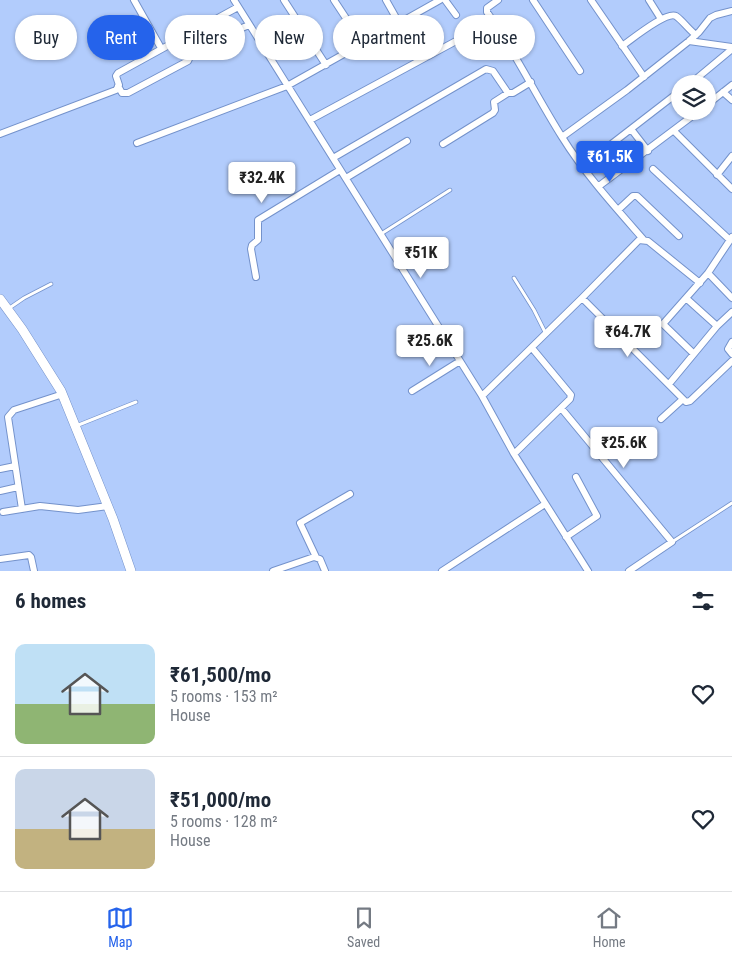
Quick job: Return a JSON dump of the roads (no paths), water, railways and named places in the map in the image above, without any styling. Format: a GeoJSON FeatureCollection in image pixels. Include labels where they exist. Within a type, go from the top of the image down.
{"type":"FeatureCollection","features":[{"type":"Feature","properties":{"kind":"street"},"geometry":{"type":"LineString","coordinates":[[134,0],[162,48]]}},
{"type":"Feature","properties":{"kind":"street"},"geometry":{"type":"LineString","coordinates":[[234,0],[482,396],[514,454],[588,571]]}},
{"type":"Feature","properties":{"kind":"street"},"geometry":{"type":"LineString","coordinates":[[284,0],[326,65]]}},
{"type":"Feature","properties":{"kind":"street"},"geometry":{"type":"LineString","coordinates":[[386,0],[394,15]]}},
{"type":"Feature","properties":{"kind":"street"},"geometry":{"type":"LineString","coordinates":[[413,15],[440,0]]}},
{"type":"Feature","properties":{"kind":"street"},"geometry":{"type":"LineString","coordinates":[[445,0],[456,15]]}},
{"type":"Feature","properties":{"kind":"street"},"geometry":{"type":"LineString","coordinates":[[489,15],[486,10],[497,0]]}},
{"type":"Feature","properties":{"kind":"street"},"geometry":{"type":"LineString","coordinates":[[533,0],[580,71]]}},
{"type":"Feature","properties":{"kind":"street"},"geometry":{"type":"LineString","coordinates":[[591,0],[644,77]]}},
{"type":"Feature","properties":{"kind":"street"},"geometry":{"type":"LineString","coordinates":[[648,0],[661,19]]}},
{"type":"Feature","properties":{"kind":"street"},"geometry":{"type":"LineString","coordinates":[[337,1],[345,15]]}},
{"type":"Feature","properties":{"kind":"street"},"geometry":{"type":"LineString","coordinates":[[238,7],[118,73],[116,76],[122,93],[128,94],[188,61],[194,48],[250,25]]}},
{"type":"Feature","properties":{"kind":"street"},"geometry":{"type":"LineString","coordinates":[[562,137],[696,36],[710,18],[732,11]]}},
{"type":"Feature","properties":{"kind":"street"},"geometry":{"type":"LineString","coordinates":[[622,46],[661,19],[670,15],[675,16],[696,36]]}},
{"type":"Feature","properties":{"kind":"street"},"geometry":{"type":"LineString","coordinates":[[689,41],[732,48]]}},
{"type":"Feature","properties":{"kind":"street"},"geometry":{"type":"LineString","coordinates":[[310,120],[454,42]]}},
{"type":"Feature","properties":{"kind":"street"},"geometry":{"type":"LineString","coordinates":[[700,75],[732,48]]}},
{"type":"Feature","properties":{"kind":"street"},"geometry":{"type":"LineString","coordinates":[[137,142],[287,86],[335,60]]}},
{"type":"Feature","properties":{"kind":"street"},"geometry":{"type":"LineString","coordinates":[[517,60],[562,137],[618,210],[643,239],[700,283]]}},
{"type":"Feature","properties":{"kind":"street"},"geometry":{"type":"LineString","coordinates":[[333,158],[488,68],[493,71],[508,93]]}},
{"type":"Feature","properties":{"kind":"street"},"geometry":{"type":"LineString","coordinates":[[443,144],[493,113],[495,110],[494,102],[531,82]]}},
{"type":"Feature","properties":{"kind":"street"},"geometry":{"type":"LineString","coordinates":[[716,98],[732,85]]}},
{"type":"Feature","properties":{"kind":"street"},"geometry":{"type":"LineString","coordinates":[[0,134],[116,90],[118,86]]}},
{"type":"Feature","properties":{"kind":"street"},"geometry":{"type":"LineString","coordinates":[[723,92],[732,100]]}},
{"type":"Feature","properties":{"kind":"street"},"geometry":{"type":"LineString","coordinates":[[583,166],[671,99]]}},
{"type":"Feature","properties":{"kind":"street"},"geometry":{"type":"LineString","coordinates":[[599,186],[688,120]]}},
{"type":"Feature","properties":{"kind":"street"},"geometry":{"type":"LineString","coordinates":[[631,129],[648,151]]}},
{"type":"Feature","properties":{"kind":"street"},"geometry":{"type":"LineString","coordinates":[[674,131],[732,189]]}},
{"type":"Feature","properties":{"kind":"street"},"geometry":{"type":"LineString","coordinates":[[346,178],[407,141]]}},
{"type":"Feature","properties":{"kind":"street"},"geometry":{"type":"LineString","coordinates":[[717,175],[732,156]]}},
{"type":"Feature","properties":{"kind":"street"},"geometry":{"type":"LineString","coordinates":[[653,169],[729,241],[732,253]]}},
{"type":"Feature","properties":{"kind":"street"},"geometry":{"type":"LineString","coordinates":[[256,277],[251,249],[252,245],[258,240],[258,220],[340,170]]}},
{"type":"Feature","properties":{"kind":"street"},"geometry":{"type":"LineString","coordinates":[[618,210],[633,196],[637,196],[679,236]]}},
{"type":"Feature","properties":{"kind":"street"},"geometry":{"type":"LineString","coordinates":[[482,396],[582,298],[637,240],[643,239]]}},
{"type":"Feature","properties":{"kind":"street"},"geometry":{"type":"LineString","coordinates":[[693,353],[663,324],[708,273],[729,241]]}},
{"type":"Feature","properties":{"kind":"street"},"geometry":{"type":"LineString","coordinates":[[708,273],[732,298]]}},
{"type":"Feature","properties":{"kind":"street"},"geometry":{"type":"LineString","coordinates":[[582,298],[686,402],[690,401],[732,361]]}},
{"type":"Feature","properties":{"kind":"street"},"geometry":{"type":"LineString","coordinates":[[0,299],[63,394],[108,506],[131,571]]}},
{"type":"Feature","properties":{"kind":"street"},"geometry":{"type":"LineString","coordinates":[[687,299],[716,326]]}},
{"type":"Feature","properties":{"kind":"street"},"geometry":{"type":"LineString","coordinates":[[669,384],[716,326],[732,312]]}},
{"type":"Feature","properties":{"kind":"street"},"geometry":{"type":"LineString","coordinates":[[732,342],[728,349],[732,354]]}},
{"type":"Feature","properties":{"kind":"street"},"geometry":{"type":"LineString","coordinates":[[514,454],[561,408],[571,395],[532,348]]}},
{"type":"Feature","properties":{"kind":"street"},"geometry":{"type":"LineString","coordinates":[[412,391],[460,361]]}},
{"type":"Feature","properties":{"kind":"street"},"geometry":{"type":"LineString","coordinates":[[22,509],[8,422],[10,415],[14,410],[63,394]]}},
{"type":"Feature","properties":{"kind":"street"},"geometry":{"type":"LineString","coordinates":[[661,419],[683,399]]}},
{"type":"Feature","properties":{"kind":"street"},"geometry":{"type":"LineString","coordinates":[[561,408],[672,542],[629,571]]}},
{"type":"Feature","properties":{"kind":"street"},"geometry":{"type":"LineString","coordinates":[[0,469],[15,466]]}},
{"type":"Feature","properties":{"kind":"street"},"geometry":{"type":"LineString","coordinates":[[566,537],[597,516],[576,477]]}},
{"type":"Feature","properties":{"kind":"street"},"geometry":{"type":"LineString","coordinates":[[0,491],[18,487]]}},
{"type":"Feature","properties":{"kind":"street"},"geometry":{"type":"LineString","coordinates":[[325,571],[320,560],[316,557],[300,523],[350,494]]}},
{"type":"Feature","properties":{"kind":"street"},"geometry":{"type":"LineString","coordinates":[[442,571],[545,504]]}},
{"type":"Feature","properties":{"kind":"street"},"geometry":{"type":"LineString","coordinates":[[4,512],[46,506],[84,510],[108,506]]}},
{"type":"Feature","properties":{"kind":"street"},"geometry":{"type":"LineString","coordinates":[[0,559],[29,555],[34,571]]}},
{"type":"Feature","properties":{"kind":"street"},"geometry":{"type":"LineString","coordinates":[[277,570],[316,557]]}},
{"type":"Feature","properties":{"kind":"lane"},"geometry":{"type":"LineString","coordinates":[[380,234],[450,190]]}},
{"type":"Feature","properties":{"kind":"lane"},"geometry":{"type":"LineString","coordinates":[[514,278],[546,334]]}},
{"type":"Feature","properties":{"kind":"lane"},"geometry":{"type":"LineString","coordinates":[[8,310],[24,298],[51,284]]}},
{"type":"Feature","properties":{"kind":"lane"},"geometry":{"type":"LineString","coordinates":[[76,426],[136,402]]}},
{"type":"Feature","properties":{"kind":"lane"},"geometry":{"type":"LineString","coordinates":[[672,542],[732,503]]}}]}
